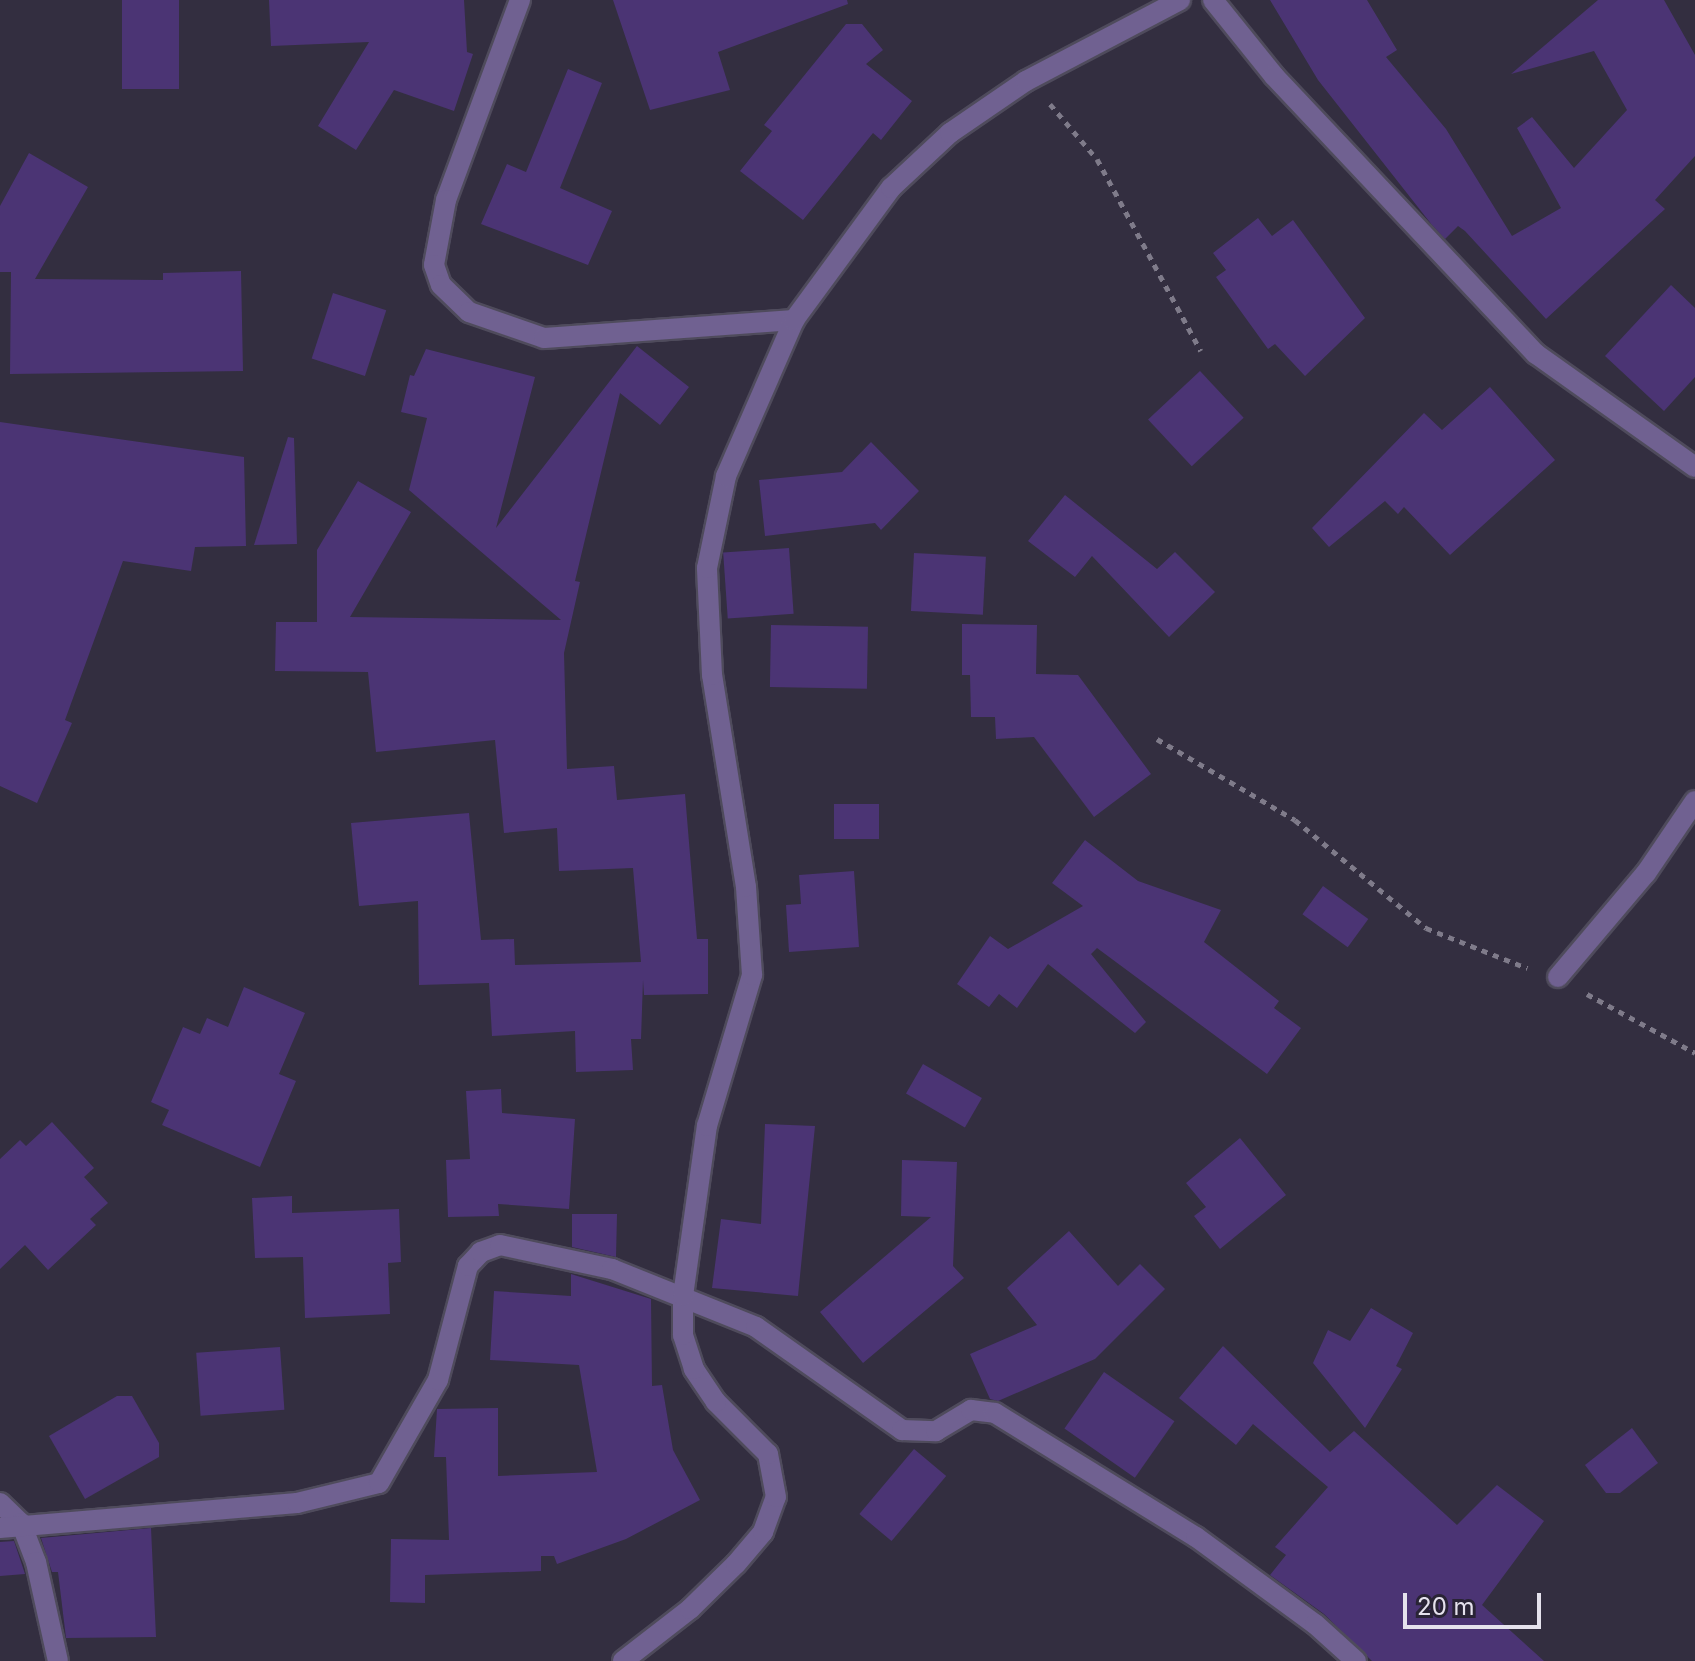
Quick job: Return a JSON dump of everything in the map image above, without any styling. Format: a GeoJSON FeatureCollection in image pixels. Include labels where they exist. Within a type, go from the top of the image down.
{"type":"FeatureCollection","features":[{"type":"Feature","properties":{"kind":"street"},"geometry":{"type":"LineString","coordinates":[[520,0],[446,200],[434,265],[441,285],[469,312],[544,338],[794,320]]}},
{"type":"Feature","properties":{"kind":"street"},"geometry":{"type":"LineString","coordinates":[[623,1661],[690,1609],[736,1564],[763,1532],[776,1497],[768,1454],[716,1402],[694,1369],[683,1335],[683,1296],[707,1126],[752,975],[746,887],[712,675],[707,568],[726,476],[794,320],[891,188],[950,133],[1026,81],[1180,0]]}},
{"type":"Feature","properties":{"kind":"street"},"geometry":{"type":"LineString","coordinates":[[1213,0],[1303,108],[1536,354],[1695,467]]}},
{"type":"Feature","properties":{"kind":"street"},"geometry":{"type":"LineString","coordinates":[[1558,977],[1628,896],[1695,801]]}},
{"type":"Feature","properties":{"kind":"street"},"geometry":{"type":"LineString","coordinates":[[0,1528],[21,1523],[297,1503],[379,1483],[438,1380],[451,1344],[465,1274],[490,1246],[525,1247],[612,1269],[683,1296],[792,1349],[902,1430],[936,1431],[971,1410],[995,1413],[1196,1537],[1315,1624],[1356,1661]]}},
{"type":"Feature","properties":{"kind":"street"},"geometry":{"type":"LineString","coordinates":[[0,1503],[21,1523],[49,1607],[58,1661]]}},
{"type":"Feature","properties":{"kind":"path"},"geometry":{"type":"LineString","coordinates":[[1026,81],[1097,159],[1201,351]]}},
{"type":"Feature","properties":{"kind":"path"},"geometry":{"type":"LineString","coordinates":[[1157,739],[1295,820],[1426,928],[1494,958],[1558,977],[1695,1053]]}},
{"type":"Feature","properties":{"kind":"building"},"geometry":{"type":"Polygon","coordinates":[[[122,0],[179,0],[179,89],[122,89],[122,0]]]}},
{"type":"Feature","properties":{"kind":"building"},"geometry":{"type":"Polygon","coordinates":[[[269,0],[464,0],[467,52],[473,54],[454,111],[394,90],[356,150],[318,126],[369,42],[271,46],[269,0]]]}},
{"type":"Feature","properties":{"kind":"building"},"geometry":{"type":"Polygon","coordinates":[[[613,0],[847,0],[848,4],[718,52],[730,90],[650,110],[613,0]]]}},
{"type":"Feature","properties":{"kind":"building"},"geometry":{"type":"Polygon","coordinates":[[[1270,0],[1367,0],[1397,50],[1386,57],[1446,129],[1512,236],[1561,208],[1517,128],[1532,117],[1574,168],[1627,110],[1594,51],[1511,74],[1598,0],[1664,0],[1695,55],[1695,156],[1655,200],[1665,209],[1546,319],[1465,231],[1458,226],[1445,239],[1432,225],[1318,80],[1270,0]]]}},
{"type":"Feature","properties":{"kind":"building"},"geometry":{"type":"Polygon","coordinates":[[[846,24],[862,24],[883,50],[866,64],[912,101],[881,140],[873,133],[803,220],[740,171],[772,131],[764,125],[846,24]]]}},
{"type":"Feature","properties":{"kind":"building"},"geometry":{"type":"Polygon","coordinates":[[[568,69],[602,83],[560,188],[612,211],[588,265],[481,224],[507,164],[526,172],[568,69]]]}},
{"type":"Feature","properties":{"kind":"building"},"geometry":{"type":"Polygon","coordinates":[[[29,153],[88,187],[35,279],[163,280],[163,273],[241,271],[243,371],[10,374],[11,272],[0,272],[0,206],[29,153]]]}},
{"type":"Feature","properties":{"kind":"building"},"geometry":{"type":"Polygon","coordinates":[[[1258,218],[1272,236],[1293,220],[1365,318],[1305,376],[1275,344],[1268,349],[1216,277],[1226,270],[1213,253],[1258,218]]]}},
{"type":"Feature","properties":{"kind":"building"},"geometry":{"type":"Polygon","coordinates":[[[1671,285],[1695,308],[1695,377],[1664,411],[1605,356],[1671,285]]]}},
{"type":"Feature","properties":{"kind":"building"},"geometry":{"type":"Polygon","coordinates":[[[333,293],[386,310],[365,376],[312,359],[333,293]]]}},
{"type":"Feature","properties":{"kind":"building"},"geometry":{"type":"Polygon","coordinates":[[[637,346],[689,387],[660,425],[620,393],[575,581],[580,582],[564,653],[567,769],[614,766],[617,800],[685,794],[697,939],[708,939],[708,994],[644,995],[643,980],[641,1039],[631,1039],[633,1070],[576,1072],[575,1031],[492,1036],[489,983],[419,985],[418,901],[359,906],[351,823],[469,813],[481,940],[514,939],[515,965],[641,962],[633,868],[559,871],[557,828],[504,833],[495,740],[376,752],[368,672],[275,671],[276,622],[317,622],[317,550],[358,481],[411,512],[350,617],[561,620],[409,490],[427,418],[401,412],[410,375],[414,376],[426,349],[535,377],[496,528],[637,346]]]}},
{"type":"Feature","properties":{"kind":"building"},"geometry":{"type":"Polygon","coordinates":[[[1200,371],[1244,418],[1192,466],[1148,419],[1200,371]]]}},
{"type":"Feature","properties":{"kind":"building"},"geometry":{"type":"Polygon","coordinates":[[[1490,387],[1555,460],[1450,555],[1404,507],[1398,514],[1385,501],[1329,547],[1312,528],[1424,413],[1442,430],[1490,387]]]}},
{"type":"Feature","properties":{"kind":"building"},"geometry":{"type":"Polygon","coordinates":[[[0,422],[244,457],[246,546],[195,547],[191,571],[123,561],[65,720],[72,723],[37,803],[0,786],[0,422]]]}},
{"type":"Feature","properties":{"kind":"building"},"geometry":{"type":"Polygon","coordinates":[[[288,437],[294,438],[297,544],[254,545],[288,437]]]}},
{"type":"Feature","properties":{"kind":"building"},"geometry":{"type":"Polygon","coordinates":[[[871,442],[919,491],[881,530],[875,523],[765,536],[759,480],[842,472],[871,442]]]}},
{"type":"Feature","properties":{"kind":"building"},"geometry":{"type":"Polygon","coordinates":[[[1065,495],[1157,569],[1175,552],[1215,592],[1169,637],[1092,556],[1075,577],[1028,541],[1065,495]]]}},
{"type":"Feature","properties":{"kind":"building"},"geometry":{"type":"Polygon","coordinates":[[[789,548],[794,614],[728,618],[723,553],[789,548]]]}},
{"type":"Feature","properties":{"kind":"building"},"geometry":{"type":"Polygon","coordinates":[[[914,553],[986,557],[983,615],[911,611],[914,553]]]}},
{"type":"Feature","properties":{"kind":"building"},"geometry":{"type":"Polygon","coordinates":[[[962,624],[1037,625],[1036,674],[1078,675],[1151,774],[1094,817],[1034,737],[996,739],[995,717],[971,717],[970,675],[962,675],[962,624]]]}},
{"type":"Feature","properties":{"kind":"building"},"geometry":{"type":"Polygon","coordinates":[[[771,625],[868,627],[867,689],[770,687],[771,625]]]}},
{"type":"Feature","properties":{"kind":"building"},"geometry":{"type":"Polygon","coordinates":[[[834,804],[879,804],[879,839],[834,839],[834,804]]]}},
{"type":"Feature","properties":{"kind":"building"},"geometry":{"type":"Polygon","coordinates":[[[1085,840],[1138,881],[1221,910],[1204,942],[1279,1001],[1274,1008],[1301,1028],[1267,1074],[1097,948],[1091,954],[1146,1022],[1135,1033],[1048,964],[1017,1008],[999,994],[989,1007],[957,984],[990,936],[1008,949],[1083,906],[1052,883],[1085,840]]]}},
{"type":"Feature","properties":{"kind":"building"},"geometry":{"type":"Polygon","coordinates":[[[854,871],[859,947],[789,952],[786,905],[801,904],[799,875],[854,871]]]}},
{"type":"Feature","properties":{"kind":"building"},"geometry":{"type":"Polygon","coordinates":[[[1323,886],[1368,919],[1348,947],[1302,914],[1323,886]]]}},
{"type":"Feature","properties":{"kind":"building"},"geometry":{"type":"Polygon","coordinates":[[[244,987],[305,1013],[279,1074],[296,1081],[260,1167],[162,1125],[169,1110],[151,1102],[183,1027],[200,1034],[207,1018],[228,1027],[244,987]]]}},
{"type":"Feature","properties":{"kind":"building"},"geometry":{"type":"Polygon","coordinates":[[[923,1064],[982,1098],[965,1127],[906,1093],[923,1064]]]}},
{"type":"Feature","properties":{"kind":"building"},"geometry":{"type":"Polygon","coordinates":[[[501,1089],[502,1113],[575,1119],[569,1209],[498,1204],[499,1216],[448,1217],[446,1160],[470,1159],[466,1091],[501,1089]]]}},
{"type":"Feature","properties":{"kind":"building"},"geometry":{"type":"Polygon","coordinates":[[[52,1122],[94,1168],[84,1177],[108,1203],[90,1219],[96,1225],[48,1270],[25,1245],[0,1269],[0,1159],[20,1140],[26,1146],[52,1122]]]}},
{"type":"Feature","properties":{"kind":"building"},"geometry":{"type":"Polygon","coordinates":[[[765,1124],[815,1126],[798,1296],[712,1288],[721,1219],[761,1224],[765,1124]]]}},
{"type":"Feature","properties":{"kind":"building"},"geometry":{"type":"Polygon","coordinates":[[[1240,1138],[1286,1195],[1220,1249],[1194,1216],[1206,1207],[1186,1183],[1240,1138]]]}},
{"type":"Feature","properties":{"kind":"building"},"geometry":{"type":"Polygon","coordinates":[[[902,1160],[957,1162],[953,1266],[964,1278],[863,1363],[820,1312],[931,1217],[901,1216],[902,1160]]]}},
{"type":"Feature","properties":{"kind":"building"},"geometry":{"type":"Polygon","coordinates":[[[292,1196],[292,1213],[399,1209],[401,1262],[388,1263],[390,1314],[305,1318],[303,1257],[255,1258],[252,1198],[292,1196]]]}},
{"type":"Feature","properties":{"kind":"building"},"geometry":{"type":"Polygon","coordinates":[[[572,1214],[617,1214],[616,1257],[572,1247],[572,1214]]]}},
{"type":"Feature","properties":{"kind":"building"},"geometry":{"type":"Polygon","coordinates":[[[1069,1231],[1118,1286],[1140,1264],[1165,1289],[1095,1359],[998,1401],[990,1399],[970,1354],[1037,1325],[1007,1288],[1069,1231]]]}},
{"type":"Feature","properties":{"kind":"building"},"geometry":{"type":"Polygon","coordinates":[[[571,1274],[651,1299],[652,1386],[662,1385],[673,1450],[700,1500],[626,1539],[557,1564],[554,1556],[541,1556],[541,1571],[425,1575],[425,1603],[390,1602],[391,1539],[449,1540],[446,1457],[434,1457],[437,1409],[498,1408],[498,1476],[597,1472],[579,1365],[490,1360],[494,1291],[571,1296],[571,1274]]]}},
{"type":"Feature","properties":{"kind":"building"},"geometry":{"type":"Polygon","coordinates":[[[1371,1308],[1413,1333],[1396,1366],[1402,1369],[1365,1428],[1313,1363],[1328,1330],[1350,1341],[1371,1308]]]}},
{"type":"Feature","properties":{"kind":"building"},"geometry":{"type":"Polygon","coordinates":[[[1223,1346],[1330,1452],[1354,1431],[1457,1525],[1497,1485],[1544,1521],[1482,1605],[1544,1661],[1372,1661],[1324,1614],[1270,1575],[1286,1555],[1275,1547],[1328,1487],[1253,1424],[1236,1445],[1179,1398],[1223,1346]]]}},
{"type":"Feature","properties":{"kind":"building"},"geometry":{"type":"Polygon","coordinates":[[[280,1347],[284,1410],[201,1416],[196,1353],[280,1347]]]}},
{"type":"Feature","properties":{"kind":"building"},"geometry":{"type":"Polygon","coordinates":[[[1104,1372],[1174,1421],[1135,1478],[1064,1429],[1104,1372]]]}},
{"type":"Feature","properties":{"kind":"building"},"geometry":{"type":"Polygon","coordinates":[[[117,1396],[132,1396],[159,1443],[159,1457],[85,1499],[49,1436],[117,1396]]]}},
{"type":"Feature","properties":{"kind":"building"},"geometry":{"type":"Polygon","coordinates":[[[1632,1428],[1658,1463],[1620,1493],[1606,1493],[1585,1465],[1632,1428]]]}},
{"type":"Feature","properties":{"kind":"building"},"geometry":{"type":"Polygon","coordinates":[[[914,1449],[946,1476],[892,1541],[859,1514],[914,1449]]]}},
{"type":"Feature","properties":{"kind":"building"},"geometry":{"type":"Polygon","coordinates":[[[151,1528],[156,1637],[66,1638],[58,1572],[52,1572],[41,1538],[151,1528]]]}},
{"type":"Feature","properties":{"kind":"building"},"geometry":{"type":"Polygon","coordinates":[[[14,1541],[25,1574],[0,1576],[0,1542],[14,1541]]]}}]}
